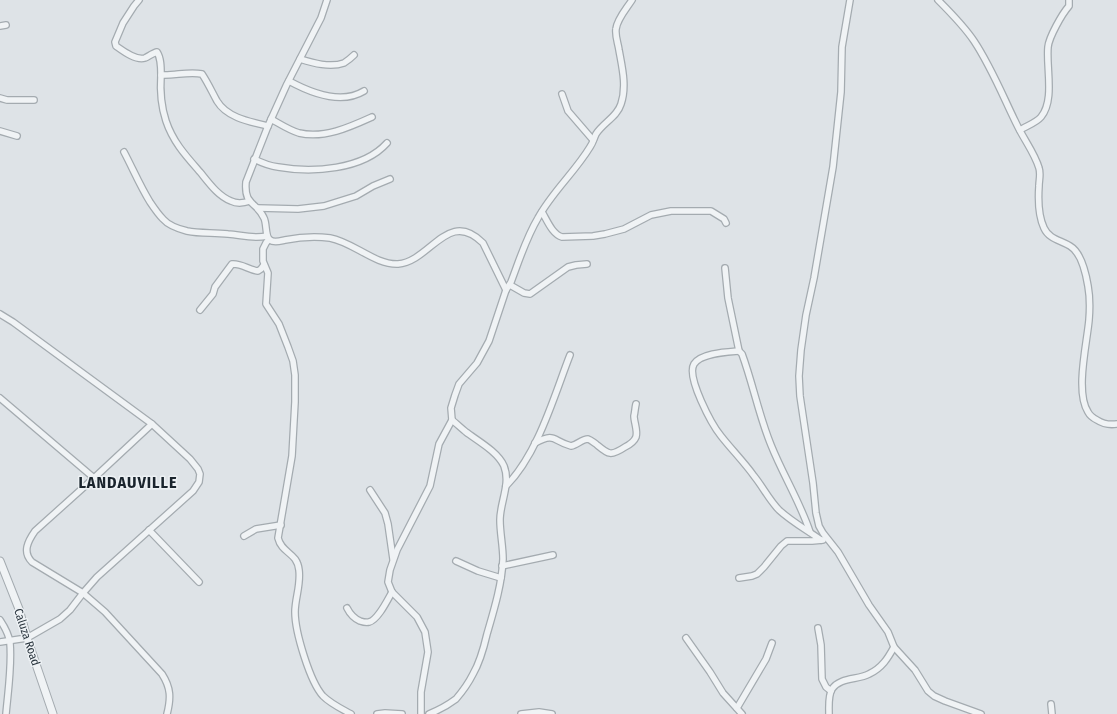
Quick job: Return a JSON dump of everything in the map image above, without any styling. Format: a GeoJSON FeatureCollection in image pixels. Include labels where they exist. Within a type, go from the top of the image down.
{"type":"FeatureCollection","features":[{"type":"Feature","properties":{"kind":"street"},"geometry":{"type":"LineString","coordinates":[[139,0],[123,23],[115,45],[140,58],[145,58],[155,52],[158,53],[161,75],[161,99],[166,120],[170,131],[183,153],[212,187],[225,198],[233,202],[242,203],[250,201]]}},
{"type":"Feature","properties":{"kind":"street"},"geometry":{"type":"LineString","coordinates":[[327,0],[321,18],[268,126],[246,182],[246,190],[250,201],[262,212],[267,225],[268,238],[263,249],[263,261],[268,273],[266,304],[282,331],[295,375],[292,456],[279,532],[280,542],[285,550],[294,556],[299,570],[299,586],[295,614],[298,632],[313,678],[323,696],[351,714]]}},
{"type":"Feature","properties":{"kind":"street"},"geometry":{"type":"LineString","coordinates":[[421,714],[421,692],[428,652],[425,632],[417,617],[392,592],[388,582],[390,570],[406,531],[430,486],[439,444],[452,420],[451,408],[459,384],[477,363],[489,341],[533,226],[591,146],[598,131],[616,115],[622,103],[624,89],[623,76],[616,28],[622,14],[632,0]]}},
{"type":"Feature","properties":{"kind":"street"},"geometry":{"type":"LineString","coordinates":[[850,0],[842,47],[841,92],[833,167],[814,278],[806,315],[799,376],[801,403],[816,513],[819,526],[838,552],[869,604],[888,632],[894,647],[915,670],[928,691],[934,696],[945,701],[981,714]]}},
{"type":"Feature","properties":{"kind":"street"},"geometry":{"type":"LineString","coordinates":[[938,0],[954,16],[978,46],[1035,159],[1040,171],[1039,211],[1044,229],[1048,235],[1054,239],[1076,250],[1081,259],[1088,285],[1090,300],[1082,395],[1085,407],[1093,418],[1101,423],[1117,424]]}},
{"type":"Feature","properties":{"kind":"street"},"geometry":{"type":"LineString","coordinates":[[1020,130],[1040,118],[1045,111],[1049,98],[1048,46],[1052,35],[1069,6],[1068,0]]}},
{"type":"Feature","properties":{"kind":"street"},"geometry":{"type":"LineString","coordinates":[[300,60],[332,65],[344,63],[354,55]]}},
{"type":"Feature","properties":{"kind":"street"},"geometry":{"type":"LineString","coordinates":[[161,75],[192,73],[202,74],[223,109],[240,118],[268,126]]}},
{"type":"Feature","properties":{"kind":"street"},"geometry":{"type":"LineString","coordinates":[[289,81],[304,89],[338,97],[358,95],[364,91]]}},
{"type":"Feature","properties":{"kind":"street"},"geometry":{"type":"LineString","coordinates":[[562,94],[568,111],[593,140]]}},
{"type":"Feature","properties":{"kind":"street"},"geometry":{"type":"LineString","coordinates":[[0,98],[7,100],[34,100]]}},
{"type":"Feature","properties":{"kind":"street"},"geometry":{"type":"LineString","coordinates":[[271,119],[286,128],[299,133],[314,135],[326,134],[340,130],[372,117]]}},
{"type":"Feature","properties":{"kind":"street"},"geometry":{"type":"LineString","coordinates":[[0,130],[17,136]]}},
{"type":"Feature","properties":{"kind":"street"},"geometry":{"type":"LineString","coordinates":[[254,159],[265,164],[278,167],[299,169],[331,169],[371,156],[387,143]]}},
{"type":"Feature","properties":{"kind":"street"},"geometry":{"type":"LineString","coordinates":[[124,152],[142,189],[156,211],[171,226],[188,231],[228,234],[245,237],[261,237],[277,242],[321,237],[335,239],[347,243],[374,258],[399,264],[412,260],[447,234],[460,231],[469,233],[483,243],[508,288],[530,294],[568,267],[587,264]]}},
{"type":"Feature","properties":{"kind":"street"},"geometry":{"type":"LineString","coordinates":[[258,208],[298,209],[324,206],[356,196],[373,186],[390,179]]}},
{"type":"Feature","properties":{"kind":"street"},"geometry":{"type":"LineString","coordinates":[[542,212],[554,233],[562,237],[605,234],[624,229],[651,215],[671,211],[711,211],[724,218],[726,223]]}},
{"type":"Feature","properties":{"kind":"street"},"geometry":{"type":"LineString","coordinates":[[200,310],[232,264],[258,271],[264,264]]}},
{"type":"Feature","properties":{"kind":"street"},"geometry":{"type":"LineString","coordinates":[[725,268],[728,298],[739,351],[742,354],[771,446],[804,514],[810,532]]}},
{"type":"Feature","properties":{"kind":"street"},"geometry":{"type":"LineString","coordinates":[[0,314],[152,424],[190,459],[198,469],[200,478],[193,491],[97,577],[70,610],[60,619],[27,638],[0,642]]}},
{"type":"Feature","properties":{"kind":"street"},"geometry":{"type":"LineString","coordinates":[[739,351],[704,356],[698,359],[692,370],[694,382],[707,411],[721,435],[743,461],[770,499],[787,516],[821,540]]}},
{"type":"Feature","properties":{"kind":"street"},"geometry":{"type":"LineString","coordinates":[[506,486],[521,469],[535,443],[570,355]]}},
{"type":"Feature","properties":{"kind":"street"},"geometry":{"type":"LineString","coordinates":[[0,398],[94,478]]}},
{"type":"Feature","properties":{"kind":"street"},"geometry":{"type":"LineString","coordinates":[[535,443],[550,437],[574,446],[588,439],[604,451],[614,454],[636,437],[637,434],[634,416],[636,404]]}},
{"type":"Feature","properties":{"kind":"street"},"geometry":{"type":"LineString","coordinates":[[430,714],[456,698],[474,674],[484,645],[495,603],[502,566],[500,520],[506,486],[504,467],[501,460],[490,450],[452,420]]}},
{"type":"Feature","properties":{"kind":"street"},"geometry":{"type":"LineString","coordinates":[[152,424],[35,531],[27,546],[28,556],[32,562],[83,593],[105,612],[162,674],[168,682],[170,690],[168,714]]}},
{"type":"Feature","properties":{"kind":"street"},"geometry":{"type":"LineString","coordinates":[[370,490],[385,513],[393,560]]}},
{"type":"Feature","properties":{"kind":"street"},"geometry":{"type":"LineString","coordinates":[[244,536],[256,529],[281,525]]}},
{"type":"Feature","properties":{"kind":"street"},"geometry":{"type":"LineString","coordinates":[[149,530],[199,582]]}},
{"type":"Feature","properties":{"kind":"street"},"geometry":{"type":"LineString","coordinates":[[739,578],[757,574],[787,541],[812,541],[828,539]]}},
{"type":"Feature","properties":{"kind":"street"},"geometry":{"type":"LineString","coordinates":[[502,566],[553,555]]}},
{"type":"Feature","properties":{"kind":"street","name":"Caluza Road"},"geometry":{"type":"LineString","coordinates":[[0,561],[19,609],[27,638],[53,714]]}},
{"type":"Feature","properties":{"kind":"street"},"geometry":{"type":"LineString","coordinates":[[456,561],[500,578]]}},
{"type":"Feature","properties":{"kind":"street"},"geometry":{"type":"LineString","coordinates":[[347,608],[354,618],[364,622],[371,622],[378,615],[392,592]]}},
{"type":"Feature","properties":{"kind":"street"},"geometry":{"type":"LineString","coordinates":[[0,620],[10,641],[10,667],[6,714]]}},
{"type":"Feature","properties":{"kind":"street"},"geometry":{"type":"LineString","coordinates":[[818,628],[821,645],[822,679],[826,687],[831,691]]}},
{"type":"Feature","properties":{"kind":"street"},"geometry":{"type":"LineString","coordinates":[[686,638],[723,693],[742,714]]}},
{"type":"Feature","properties":{"kind":"street"},"geometry":{"type":"LineString","coordinates":[[737,708],[766,659],[772,643]]}},
{"type":"Feature","properties":{"kind":"street"},"geometry":{"type":"LineString","coordinates":[[829,714],[831,691],[834,687],[848,679],[868,675],[876,670],[888,658],[894,647]]}},
{"type":"Feature","properties":{"kind":"street"},"geometry":{"type":"LineString","coordinates":[[1051,704],[1052,714]]}},
{"type":"Feature","properties":{"kind":"street"},"geometry":{"type":"LineString","coordinates":[[377,714],[385,712],[402,714]]}},
{"type":"Feature","properties":{"kind":"street"},"geometry":{"type":"LineString","coordinates":[[521,714],[539,712],[552,714]]}},
{"type":"Feature","properties":{"kind":"district","name":"LANDAUVILLE"},"geometry":{"type":"Point","coordinates":[128,482]}}]}
